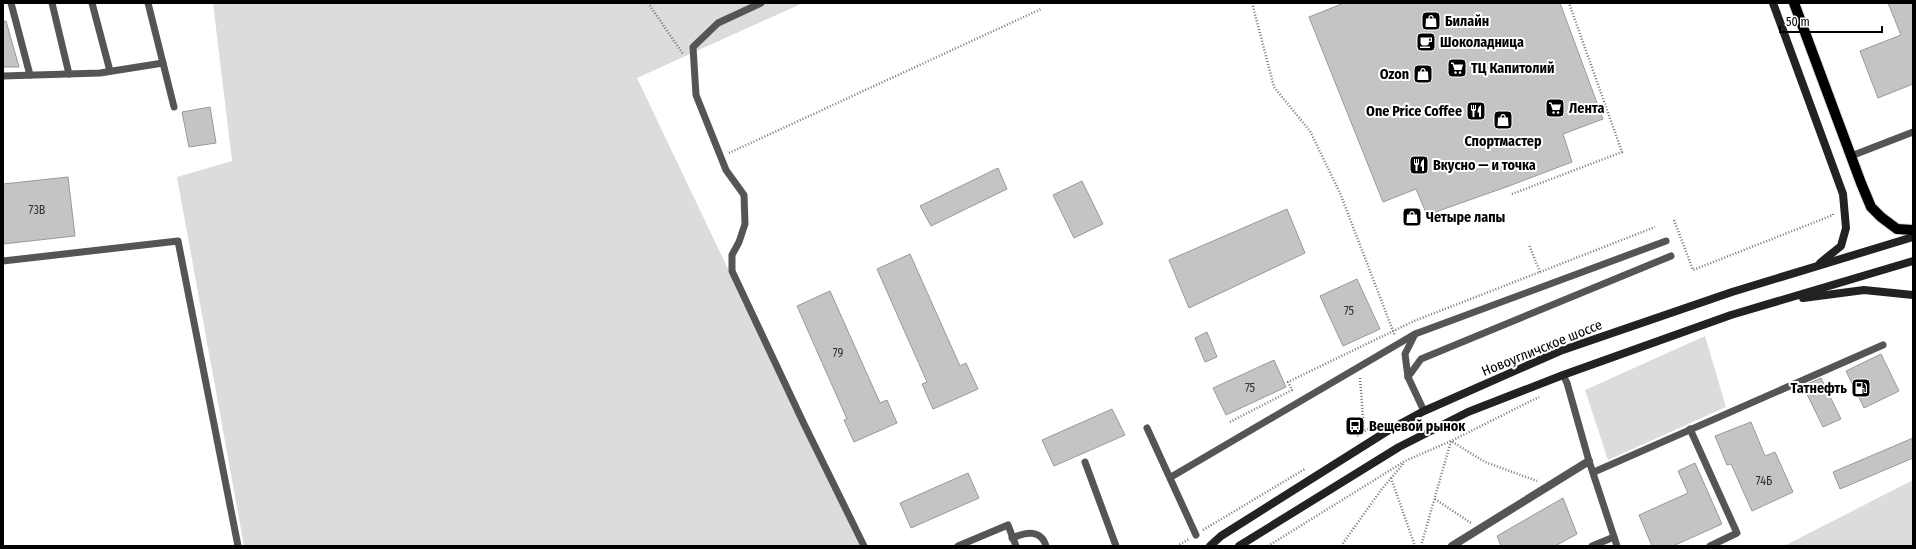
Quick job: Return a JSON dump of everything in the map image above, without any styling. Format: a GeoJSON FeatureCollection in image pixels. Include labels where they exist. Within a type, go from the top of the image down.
{"type":"FeatureCollection","features":[{"type":"Feature","properties":{"kind":"main road"},"geometry":{"type":"LineString","coordinates":[[1773,3],[1843,194],[1846,228],[1841,246],[1817,266]]}},
{"type":"Feature","properties":{"kind":"main road"},"geometry":{"type":"LineString","coordinates":[[1794,3],[1871,207],[1897,229],[1913,230]]}},
{"type":"Feature","properties":{"kind":"main road","name":"Новоугличское шоссе"},"geometry":{"type":"LineString","coordinates":[[1210,546],[1221,536],[1324,470],[1389,430],[1424,411],[1560,352],[1713,298],[1913,237]]}},
{"type":"Feature","properties":{"kind":"main road"},"geometry":{"type":"LineString","coordinates":[[1239,546],[1399,447],[1468,412],[1563,375],[1731,315],[1913,262]]}},
{"type":"Feature","properties":{"kind":"main road"},"geometry":{"type":"LineString","coordinates":[[1777,302],[1864,290],[1913,295]]}},
{"type":"Feature","properties":{"kind":"street"},"geometry":{"type":"LineString","coordinates":[[1452,546],[1589,461]]}},
{"type":"Feature","properties":{"kind":"lane"},"geometry":{"type":"LineString","coordinates":[[11,3],[30,74]]}},
{"type":"Feature","properties":{"kind":"lane"},"geometry":{"type":"LineString","coordinates":[[52,3],[69,74]]}},
{"type":"Feature","properties":{"kind":"lane"},"geometry":{"type":"LineString","coordinates":[[92,3],[110,71]]}},
{"type":"Feature","properties":{"kind":"lane"},"geometry":{"type":"LineString","coordinates":[[148,3],[174,107]]}},
{"type":"Feature","properties":{"kind":"lane"},"geometry":{"type":"LineString","coordinates":[[761,3],[718,23],[693,47],[696,95],[726,170],[744,195],[745,224],[740,242],[732,255],[732,271],[804,424],[864,546]]}},
{"type":"Feature","properties":{"kind":"lane"},"geometry":{"type":"LineString","coordinates":[[3,76],[110,71],[163,63]]}},
{"type":"Feature","properties":{"kind":"lane"},"geometry":{"type":"LineString","coordinates":[[1851,156],[1913,132]]}},
{"type":"Feature","properties":{"kind":"lane"},"geometry":{"type":"LineString","coordinates":[[3,260],[178,241],[238,546]]}},
{"type":"Feature","properties":{"kind":"lane"},"geometry":{"type":"LineString","coordinates":[[1171,477],[1415,334],[1666,241]]}},
{"type":"Feature","properties":{"kind":"lane"},"geometry":{"type":"LineString","coordinates":[[1408,378],[1421,359],[1671,256]]}},
{"type":"Feature","properties":{"kind":"lane"},"geometry":{"type":"LineString","coordinates":[[1415,334],[1405,354],[1408,378],[1424,411]]}},
{"type":"Feature","properties":{"kind":"lane"},"geometry":{"type":"LineString","coordinates":[[1594,472],[1883,345]]}},
{"type":"Feature","properties":{"kind":"lane"},"geometry":{"type":"LineString","coordinates":[[1563,375],[1567,383],[1589,461],[1594,472],[1617,546]]}},
{"type":"Feature","properties":{"kind":"lane"},"geometry":{"type":"LineString","coordinates":[[1147,428],[1171,477],[1196,535]]}},
{"type":"Feature","properties":{"kind":"lane"},"geometry":{"type":"LineString","coordinates":[[1690,429],[1737,533],[1710,546]]}},
{"type":"Feature","properties":{"kind":"lane"},"geometry":{"type":"LineString","coordinates":[[1085,462],[1116,546]]}},
{"type":"Feature","properties":{"kind":"lane"},"geometry":{"type":"LineString","coordinates":[[958,546],[1008,525],[1016,546]]}},
{"type":"Feature","properties":{"kind":"lane"},"geometry":{"type":"LineString","coordinates":[[1012,538],[1027,532],[1035,533],[1045,540],[1046,546]]}},
{"type":"Feature","properties":{"kind":"lane"},"geometry":{"type":"LineString","coordinates":[[1592,546],[1614,537]]}},
{"type":"Feature","properties":{"kind":"path"},"geometry":{"type":"LineString","coordinates":[[648,3],[694,71]]}},
{"type":"Feature","properties":{"kind":"path"},"geometry":{"type":"LineString","coordinates":[[1252,3],[1274,87],[1310,131],[1340,193],[1399,344]]}},
{"type":"Feature","properties":{"kind":"path"},"geometry":{"type":"LineString","coordinates":[[1512,194],[1622,152],[1569,3]]}},
{"type":"Feature","properties":{"kind":"path"},"geometry":{"type":"LineString","coordinates":[[721,157],[1041,9]]}},
{"type":"Feature","properties":{"kind":"path"},"geometry":{"type":"LineString","coordinates":[[1674,220],[1693,270],[1833,215],[1834,207]]}},
{"type":"Feature","properties":{"kind":"path"},"geometry":{"type":"LineString","coordinates":[[1230,422],[1292,390],[1288,382],[1414,321],[1655,227]]}},
{"type":"Feature","properties":{"kind":"path"},"geometry":{"type":"LineString","coordinates":[[1529,245],[1540,272]]}},
{"type":"Feature","properties":{"kind":"path"},"geometry":{"type":"LineString","coordinates":[[1360,375],[1364,431]]}},
{"type":"Feature","properties":{"kind":"path"},"geometry":{"type":"LineString","coordinates":[[1268,546],[1405,461],[1540,397]]}},
{"type":"Feature","properties":{"kind":"path"},"geometry":{"type":"LineString","coordinates":[[1352,439],[1371,428]]}},
{"type":"Feature","properties":{"kind":"path"},"geometry":{"type":"LineString","coordinates":[[1452,440],[1485,462],[1549,486]]}},
{"type":"Feature","properties":{"kind":"path"},"geometry":{"type":"LineString","coordinates":[[1421,546],[1452,440]]}},
{"type":"Feature","properties":{"kind":"path"},"geometry":{"type":"LineString","coordinates":[[1341,546],[1405,461]]}},
{"type":"Feature","properties":{"kind":"path"},"geometry":{"type":"LineString","coordinates":[[1177,546],[1307,467]]}},
{"type":"Feature","properties":{"kind":"path"},"geometry":{"type":"LineString","coordinates":[[1391,478],[1415,546]]}},
{"type":"Feature","properties":{"kind":"path"},"geometry":{"type":"LineString","coordinates":[[1435,499],[1481,529]]}},
{"type":"Feature","properties":{"kind":"shaded area"},"geometry":{"type":"Polygon","coordinates":[[[213,3],[803,3],[637,78],[860,546],[244,546],[177,177],[232,161],[213,3]]]}},
{"type":"Feature","properties":{"kind":"shaded area"},"geometry":{"type":"Polygon","coordinates":[[[1705,336],[1726,407],[1608,460],[1585,390],[1705,336]]]}},
{"type":"Feature","properties":{"kind":"shaded area"},"geometry":{"type":"Polygon","coordinates":[[[1913,480],[1913,546],[1784,546],[1913,480]]]}},
{"type":"Feature","properties":{"kind":"building","name":"ТЦ Капитолий"},"geometry":{"type":"Polygon","coordinates":[[[1344,3],[1560,3],[1603,119],[1563,134],[1572,162],[1509,186],[1427,215],[1416,189],[1383,202],[1309,17],[1344,3]]]}},
{"type":"Feature","properties":{"kind":"building"},"geometry":{"type":"Polygon","coordinates":[[[1888,3],[1913,3],[1913,84],[1878,98],[1860,51],[1901,35],[1888,3]]]}},
{"type":"Feature","properties":{"kind":"building"},"geometry":{"type":"Polygon","coordinates":[[[6,21],[19,67],[3,67],[3,22],[6,21]]]}},
{"type":"Feature","properties":{"kind":"building"},"geometry":{"type":"Polygon","coordinates":[[[210,107],[216,143],[189,147],[182,112],[210,107]]]}},
{"type":"Feature","properties":{"kind":"building"},"geometry":{"type":"Polygon","coordinates":[[[998,168],[1007,189],[931,226],[920,206],[998,168]]]}},
{"type":"Feature","properties":{"kind":"building"},"geometry":{"type":"Polygon","coordinates":[[[68,177],[75,236],[3,244],[3,184],[68,177]]]}},
{"type":"Feature","properties":{"kind":"building"},"geometry":{"type":"Polygon","coordinates":[[[1082,181],[1103,224],[1074,238],[1053,195],[1082,181]]]}},
{"type":"Feature","properties":{"kind":"building"},"geometry":{"type":"Polygon","coordinates":[[[1287,209],[1305,253],[1189,308],[1169,260],[1287,209]]]}},
{"type":"Feature","properties":{"kind":"building"},"geometry":{"type":"Polygon","coordinates":[[[910,254],[960,366],[966,363],[978,389],[933,409],[922,384],[927,382],[877,269],[910,254]]]}},
{"type":"Feature","properties":{"kind":"building"},"geometry":{"type":"Polygon","coordinates":[[[1357,279],[1380,329],[1343,346],[1320,296],[1357,279]]]}},
{"type":"Feature","properties":{"kind":"building"},"geometry":{"type":"Polygon","coordinates":[[[830,291],[880,403],[887,400],[897,423],[854,442],[844,420],[847,419],[797,306],[830,291]]]}},
{"type":"Feature","properties":{"kind":"building"},"geometry":{"type":"Polygon","coordinates":[[[1207,332],[1217,357],[1205,362],[1195,338],[1207,332]]]}},
{"type":"Feature","properties":{"kind":"building"},"geometry":{"type":"Polygon","coordinates":[[[1881,354],[1899,391],[1864,408],[1846,371],[1881,354]]]}},
{"type":"Feature","properties":{"kind":"building"},"geometry":{"type":"Polygon","coordinates":[[[1274,360],[1286,387],[1226,415],[1213,388],[1274,360]]]}},
{"type":"Feature","properties":{"kind":"building"},"geometry":{"type":"Polygon","coordinates":[[[1821,378],[1841,419],[1823,427],[1803,386],[1821,378]]]}},
{"type":"Feature","properties":{"kind":"building"},"geometry":{"type":"Polygon","coordinates":[[[1112,409],[1125,435],[1054,466],[1042,440],[1112,409]]]}},
{"type":"Feature","properties":{"kind":"building"},"geometry":{"type":"Polygon","coordinates":[[[1751,422],[1765,456],[1775,452],[1793,492],[1752,511],[1731,464],[1727,465],[1715,436],[1751,422]]]}},
{"type":"Feature","properties":{"kind":"building"},"geometry":{"type":"Polygon","coordinates":[[[1913,438],[1913,458],[1840,489],[1833,472],[1913,438]]]}},
{"type":"Feature","properties":{"kind":"building"},"geometry":{"type":"Polygon","coordinates":[[[1695,463],[1722,524],[1673,546],[1652,546],[1639,515],[1688,493],[1678,471],[1695,463]]]}},
{"type":"Feature","properties":{"kind":"building"},"geometry":{"type":"Polygon","coordinates":[[[968,473],[979,498],[911,528],[900,503],[968,473]]]}},
{"type":"Feature","properties":{"kind":"building"},"geometry":{"type":"Polygon","coordinates":[[[1563,498],[1577,534],[1555,546],[1501,546],[1497,536],[1563,498]]]}},
{"type":"Feature","properties":{"kind":"place","name":"Билайн"},"geometry":{"type":"Point","coordinates":[1431,21]}},
{"type":"Feature","properties":{"kind":"place","name":"Шоколадница"},"geometry":{"type":"Point","coordinates":[1426,42]}},
{"type":"Feature","properties":{"kind":"place","name":"ТЦ Капитолий"},"geometry":{"type":"Point","coordinates":[1457,68]}},
{"type":"Feature","properties":{"kind":"place","name":"Ozon"},"geometry":{"type":"Point","coordinates":[1423,74]}},
{"type":"Feature","properties":{"kind":"place","name":"Лента"},"geometry":{"type":"Point","coordinates":[1555,108]}},
{"type":"Feature","properties":{"kind":"place","name":"One Price Coffee"},"geometry":{"type":"Point","coordinates":[1476,111]}},
{"type":"Feature","properties":{"kind":"place","name":"Спортмастер"},"geometry":{"type":"Point","coordinates":[1503,120]}},
{"type":"Feature","properties":{"kind":"place","name":"Вкусно — и точка"},"geometry":{"type":"Point","coordinates":[1419,165]}},
{"type":"Feature","properties":{"kind":"place","name":"Четыре лапы"},"geometry":{"type":"Point","coordinates":[1412,217]}},
{"type":"Feature","properties":{"kind":"place","name":"Татнефть"},"geometry":{"type":"Point","coordinates":[1861,388]}},
{"type":"Feature","properties":{"kind":"place","name":"Вещевой рынок"},"geometry":{"type":"Point","coordinates":[1355,426]}}]}
